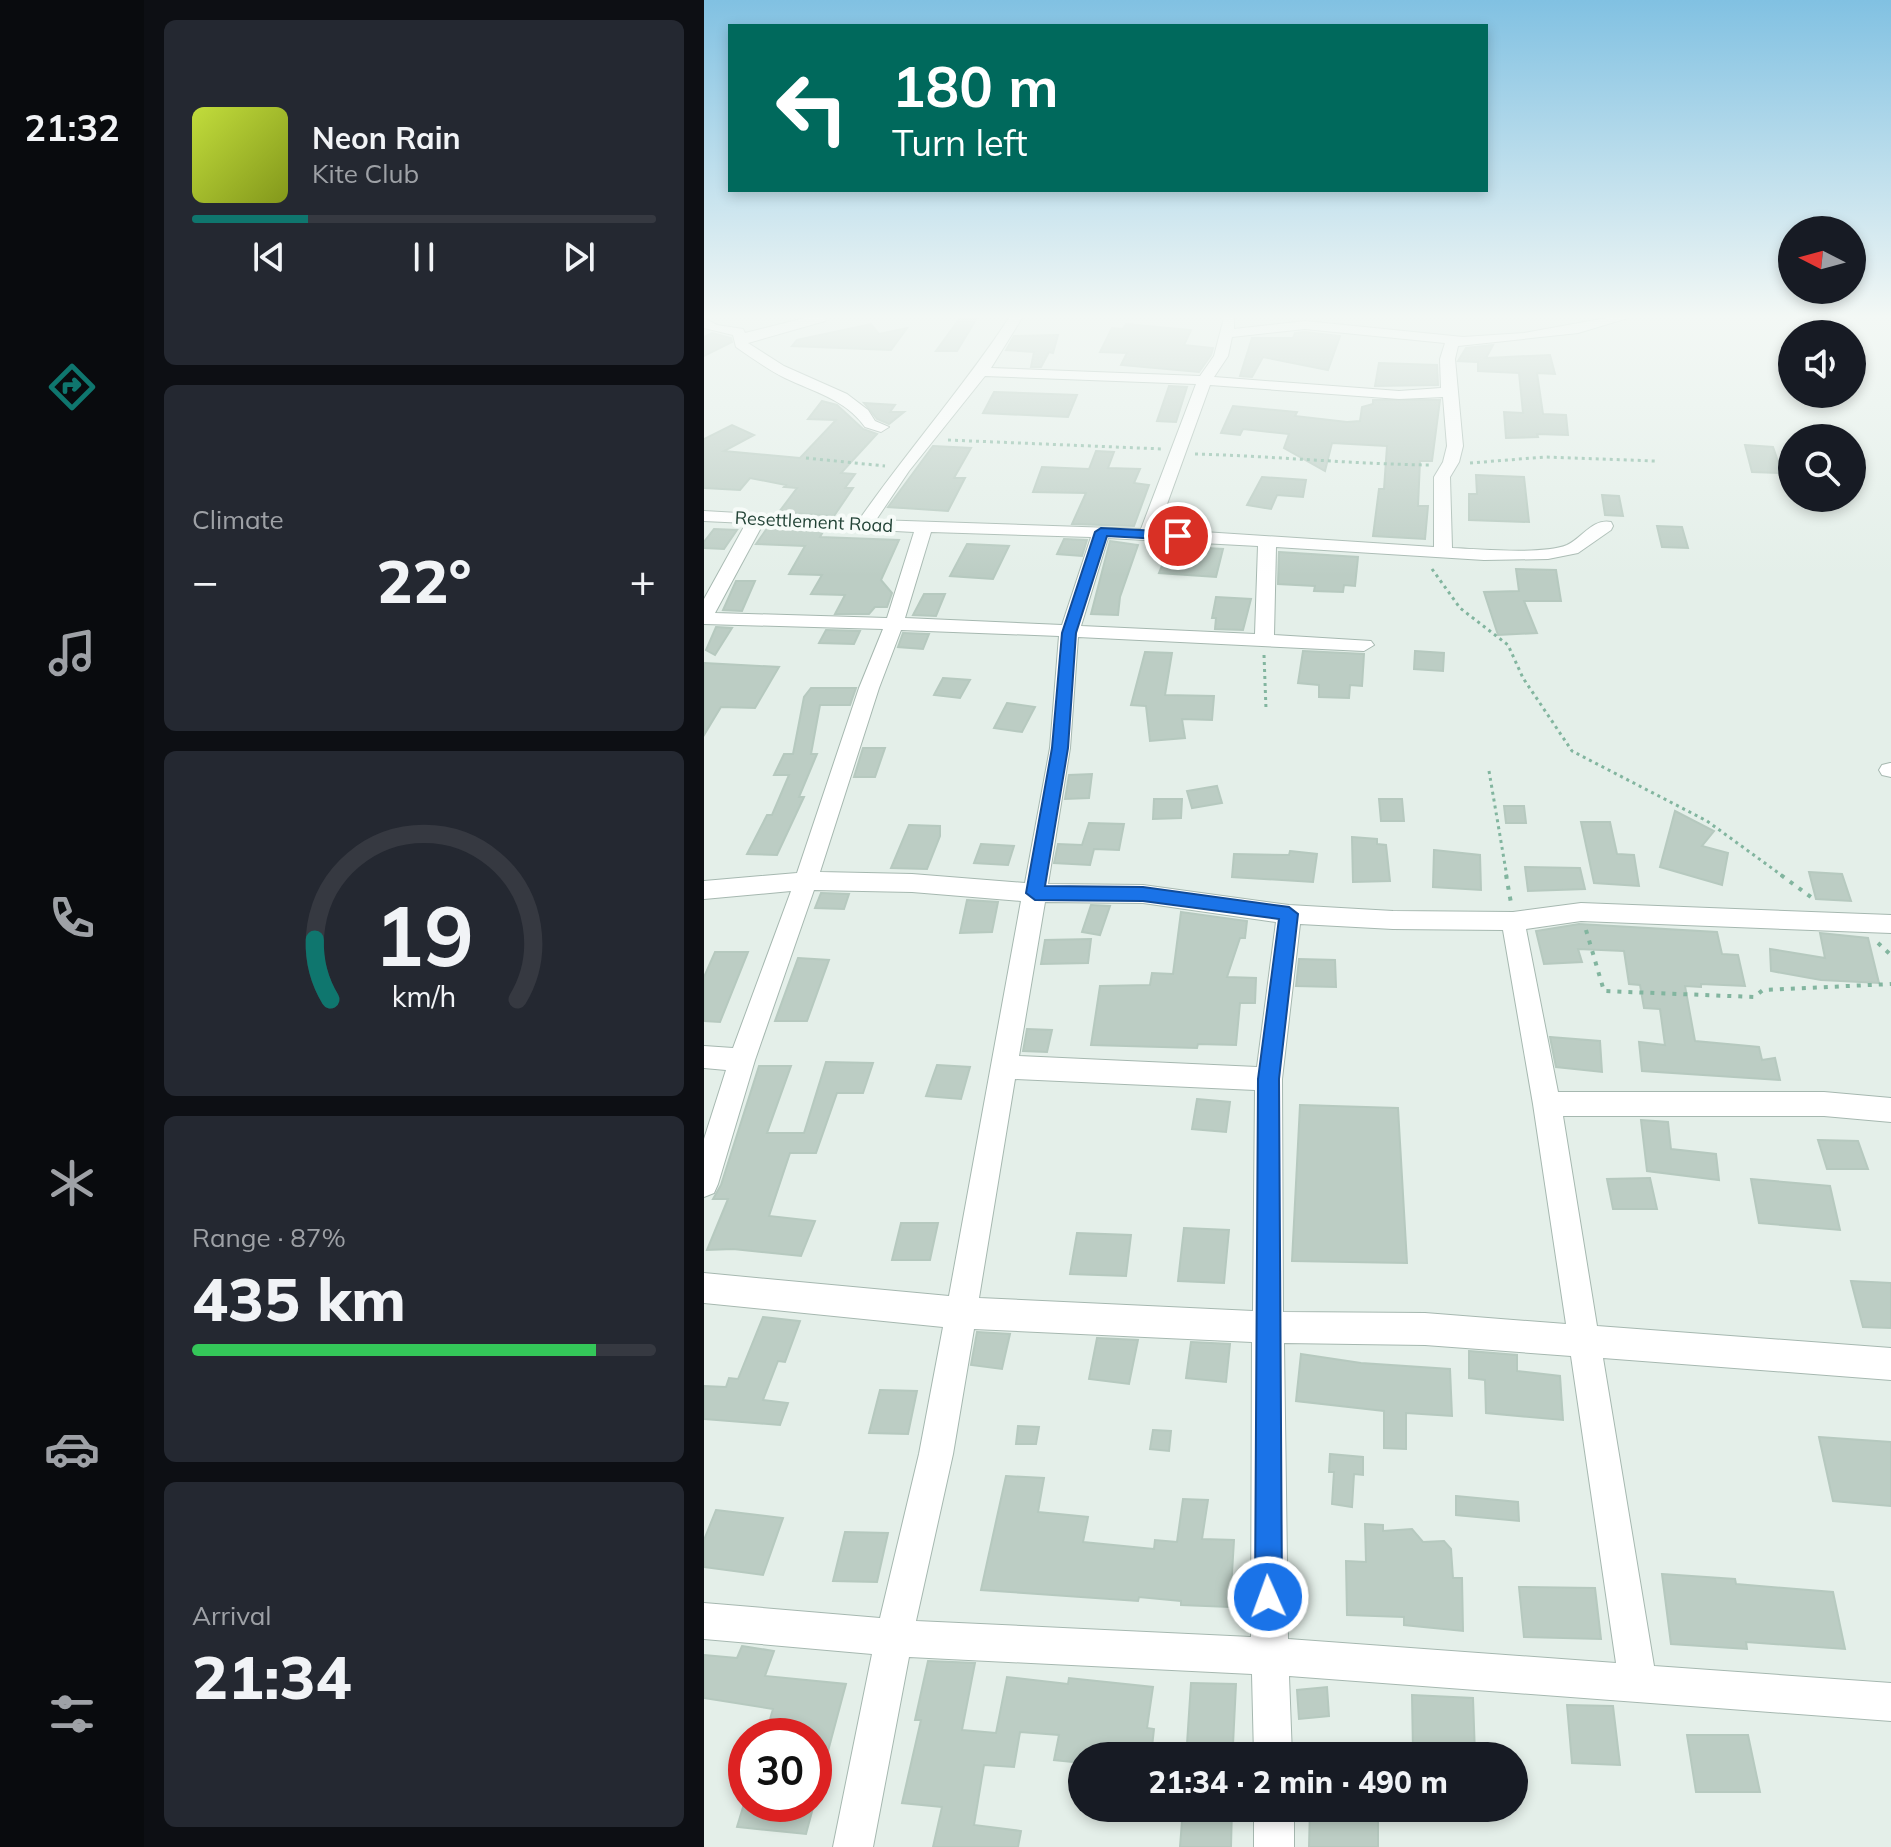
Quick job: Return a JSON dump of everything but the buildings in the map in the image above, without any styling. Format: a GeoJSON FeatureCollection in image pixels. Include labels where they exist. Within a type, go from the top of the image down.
{"type":"FeatureCollection","features":[{"type":"Feature","properties":{"kind":"street"},"geometry":{"type":"LineString","coordinates":[[854,404],[864,411],[870,424],[881,427]]}},
{"type":"Feature","properties":{"kind":"street"},"geometry":{"type":"LineString","coordinates":[[864,525],[903,468],[955,404]]}},
{"type":"Feature","properties":{"kind":"street"},"geometry":{"type":"LineString","coordinates":[[1148,534],[1196,404]]}},
{"type":"Feature","properties":{"kind":"street"},"geometry":{"type":"LineString","coordinates":[[1443,552],[1442,477],[1452,465],[1456,448],[1450,404]]}},
{"type":"Feature","properties":{"kind":"street","name":"Resettlement Road"},"geometry":{"type":"LineString","coordinates":[[704,516],[864,525],[1148,534],[1417,552],[1548,554],[1572,549],[1605,526]]}},
{"type":"Feature","properties":{"kind":"street"},"geometry":{"type":"LineString","coordinates":[[758,518],[704,616],[1364,645]]}},
{"type":"Feature","properties":{"kind":"street"},"geometry":{"type":"LineString","coordinates":[[704,1184],[742,1060],[806,881],[869,688],[895,622],[924,527]]}},
{"type":"Feature","properties":{"kind":"street"},"geometry":{"type":"LineString","coordinates":[[853,1847],[894,1638],[936,1454],[1060,748],[1069,633],[1101,532]]}},
{"type":"Feature","properties":{"kind":"street"},"geometry":{"type":"LineString","coordinates":[[1264,640],[1268,592],[1267,544]]}},
{"type":"Feature","properties":{"kind":"street"},"geometry":{"type":"LineString","coordinates":[[704,890],[806,881],[912,883],[1035,893],[1143,894],[1289,914],[1393,920],[1513,921],[1581,912],[1891,924]]}},
{"type":"Feature","properties":{"kind":"street"},"geometry":{"type":"LineString","coordinates":[[1273,1742],[1267,1537],[1269,1079],[1289,914]]}},
{"type":"Feature","properties":{"kind":"street"},"geometry":{"type":"LineString","coordinates":[[1513,921],[1547,1104],[1638,1683]]}},
{"type":"Feature","properties":{"kind":"street"},"geometry":{"type":"LineString","coordinates":[[704,1057],[742,1060]]}},
{"type":"Feature","properties":{"kind":"street"},"geometry":{"type":"LineString","coordinates":[[1004,1067],[1269,1079]]}},
{"type":"Feature","properties":{"kind":"street"},"geometry":{"type":"LineString","coordinates":[[1547,1104],[1824,1104],[1891,1110]]}},
{"type":"Feature","properties":{"kind":"street"},"geometry":{"type":"LineString","coordinates":[[704,1288],[961,1313],[1270,1327],[1425,1329],[1891,1364]]}},
{"type":"Feature","properties":{"kind":"street"},"geometry":{"type":"LineString","coordinates":[[704,1621],[894,1638],[1270,1656],[1891,1702]]}},
{"type":"Feature","properties":{"kind":"street"},"geometry":{"type":"LineString","coordinates":[[1274,1822],[1274,1847]]}},
{"type":"Feature","properties":{"kind":"path"},"geometry":{"type":"LineString","coordinates":[[1452,465],[1545,457],[1655,461]]}},
{"type":"Feature","properties":{"kind":"path"},"geometry":{"type":"LineString","coordinates":[[806,458],[903,468]]}},
{"type":"Feature","properties":{"kind":"path"},"geometry":{"type":"LineString","coordinates":[[1417,552],[1460,608],[1508,645],[1523,678],[1572,751],[1707,821],[1891,955]]}},
{"type":"Feature","properties":{"kind":"path"},"geometry":{"type":"LineString","coordinates":[[1264,640],[1266,709]]}},
{"type":"Feature","properties":{"kind":"path"},"geometry":{"type":"LineString","coordinates":[[1489,771],[1513,921]]}},
{"type":"Feature","properties":{"kind":"path"},"geometry":{"type":"LineString","coordinates":[[1581,912],[1604,991],[1754,997],[1763,990],[1891,984]]}},
{"type":"Feature","properties":{"kind":"route"},"geometry":{"type":"LineString","coordinates":[[1178,536],[1101,532],[1069,633],[1060,748],[1035,893],[1143,894],[1216,901],[1289,914],[1269,1079],[1268,1597]]}}]}
